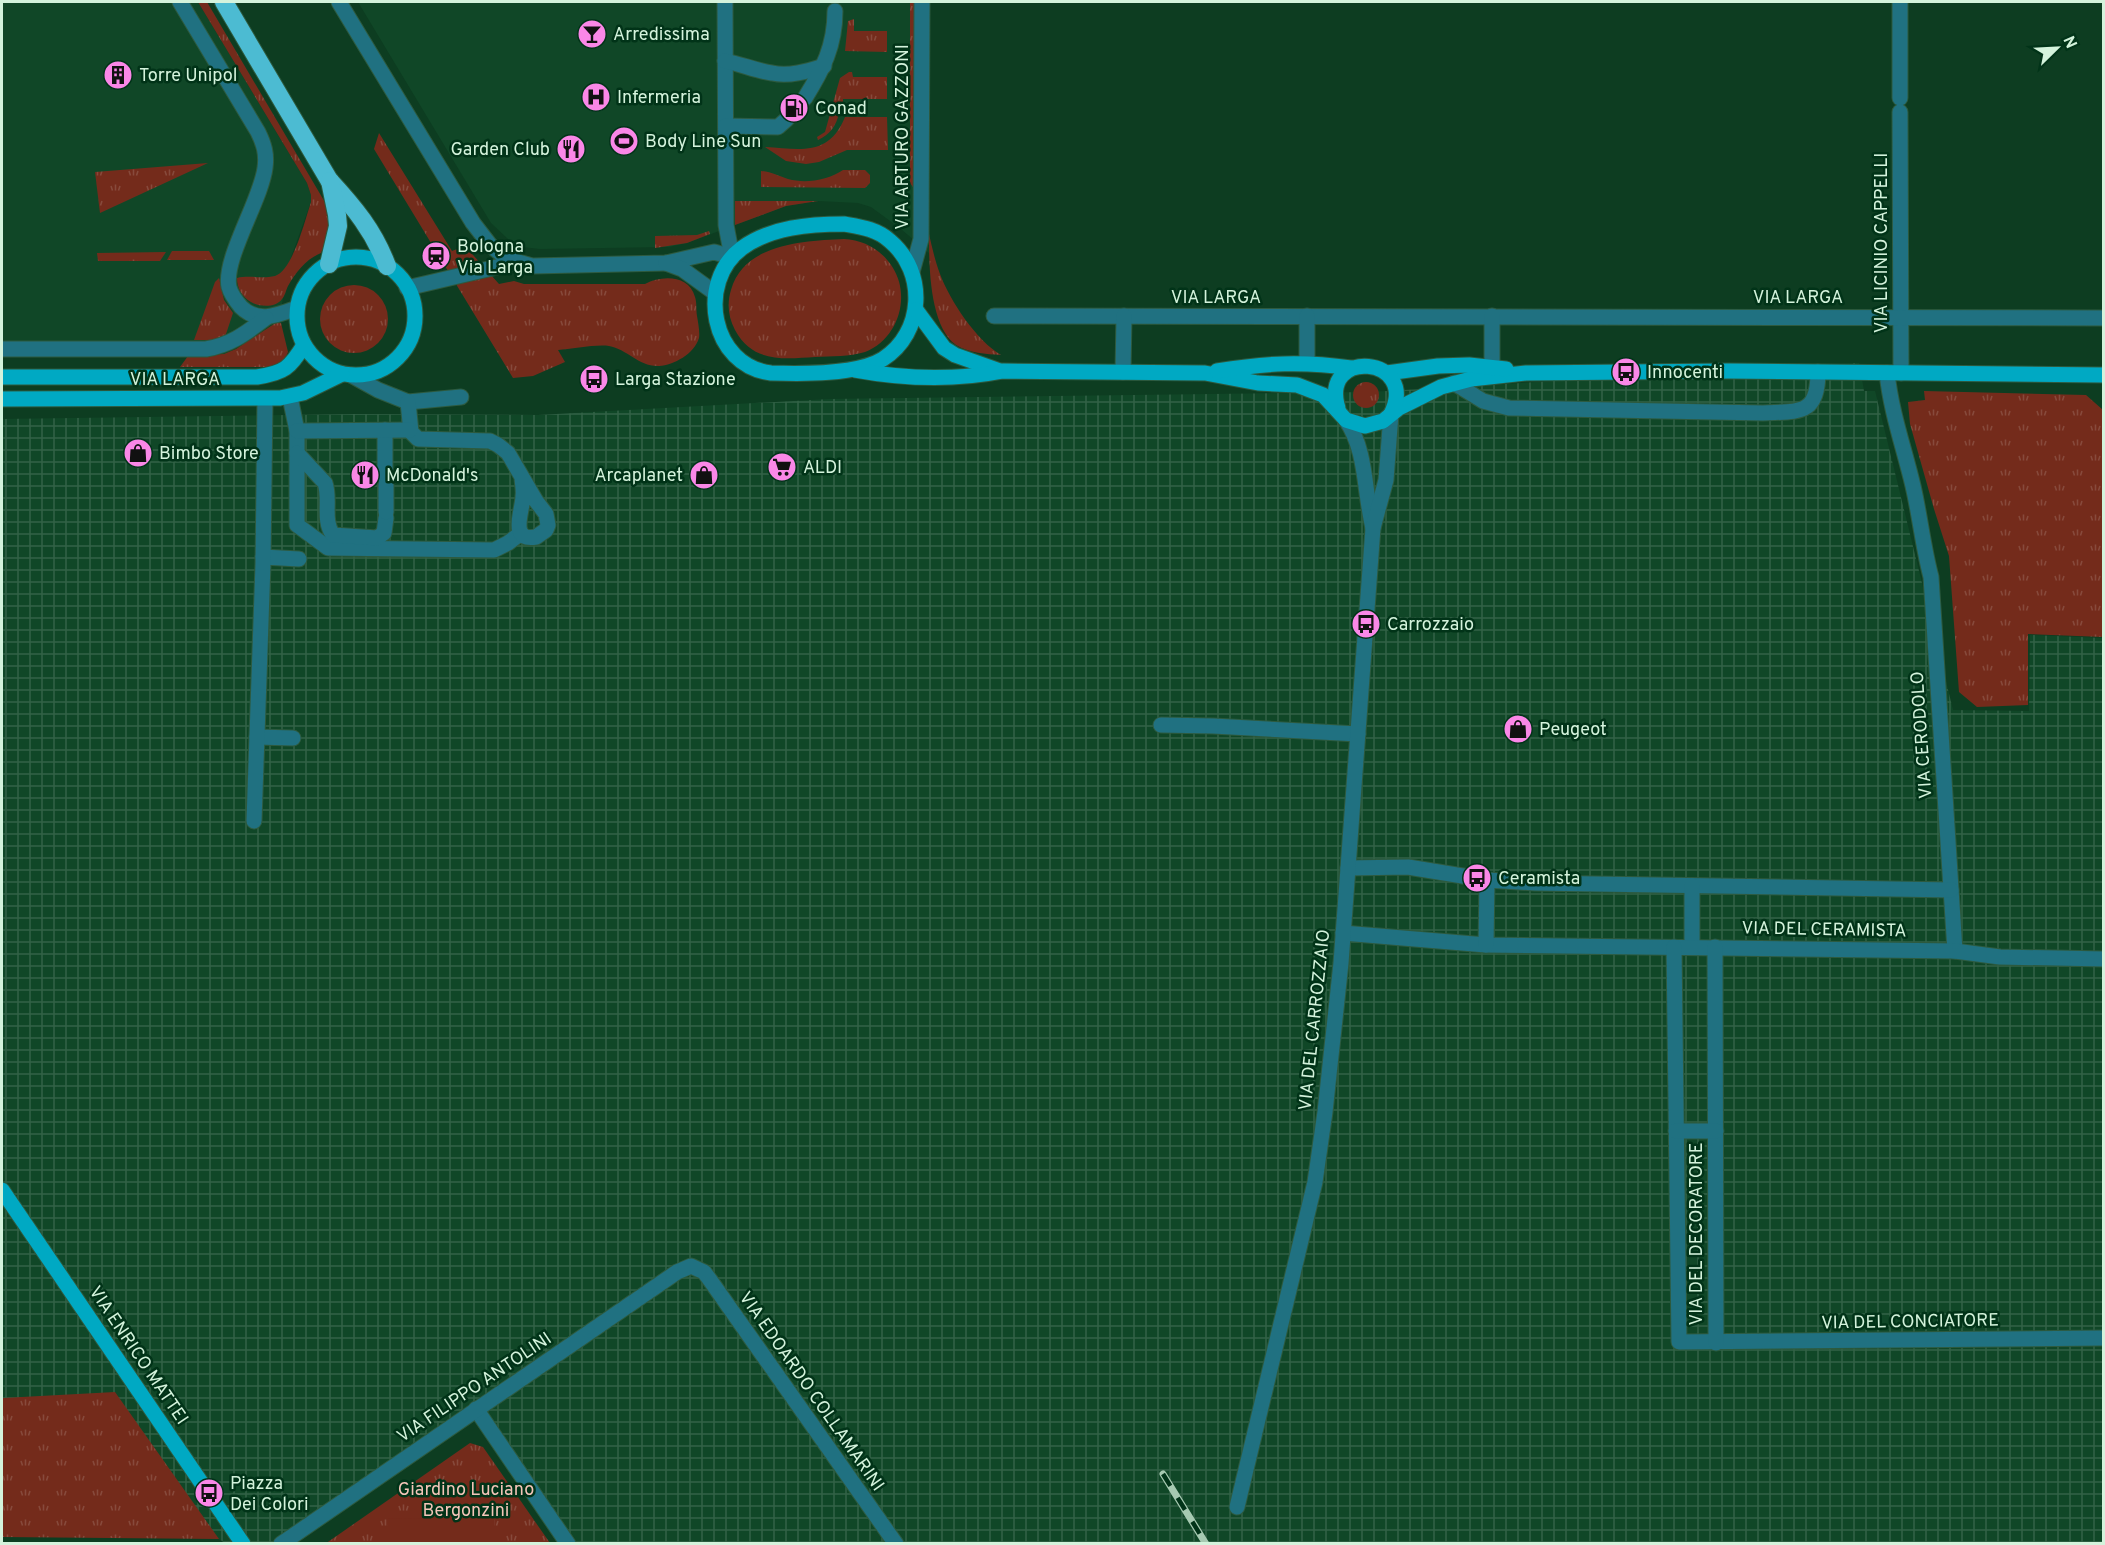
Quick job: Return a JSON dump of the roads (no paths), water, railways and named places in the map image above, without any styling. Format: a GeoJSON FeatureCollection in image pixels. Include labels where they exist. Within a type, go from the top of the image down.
{"type":"FeatureCollection","features":[{"type":"Feature","properties":{"kind":"highway"},"geometry":{"type":"LineString","coordinates":[[224,2],[329,180],[366,224],[387,266]]}},
{"type":"Feature","properties":{"kind":"highway"},"geometry":{"type":"LineString","coordinates":[[329,180],[338,215],[338,226],[329,264]]}},
{"type":"Feature","properties":{"kind":"main road"},"geometry":{"type":"LineString","coordinates":[[855,370],[883,359],[898,346],[910,327],[916,310],[916,285],[912,272],[904,257],[890,241],[864,227],[844,224],[794,228],[750,243],[732,257],[719,278],[714,312],[719,329],[730,348],[748,364],[762,372],[786,374],[855,370],[890,377],[944,378],[973,377],[1003,371],[1205,373],[1263,364],[1307,363],[1351,368],[1373,366],[1387,373],[1396,388],[1395,406],[1383,421],[1365,426],[1342,414],[1323,395],[1297,385],[1258,383],[1205,373]]}},
{"type":"Feature","properties":{"kind":"main road"},"geometry":{"type":"LineString","coordinates":[[343,259],[373,260],[387,266],[407,288],[414,314],[414,327],[409,342],[400,355],[388,365],[370,373],[346,374],[320,363],[304,345],[297,321],[297,308],[308,282],[329,264],[343,259]]}},
{"type":"Feature","properties":{"kind":"main road"},"geometry":{"type":"LineString","coordinates":[[916,310],[944,348],[955,356],[1003,371]]}},
{"type":"Feature","properties":{"kind":"main road","name":"VIA LARGA"},"geometry":{"type":"LineString","coordinates":[[2,377],[257,377],[285,370],[293,363],[304,345]]}},
{"type":"Feature","properties":{"kind":"main road"},"geometry":{"type":"LineString","coordinates":[[1387,373],[1438,366],[1492,367],[1526,373]]}},
{"type":"Feature","properties":{"kind":"main road"},"geometry":{"type":"LineString","coordinates":[[1342,414],[1335,399],[1338,381],[1351,368]]}},
{"type":"Feature","properties":{"kind":"main road"},"geometry":{"type":"LineString","coordinates":[[1390,414],[1424,394],[1454,383],[1526,373],[1712,371],[2103,375]]}},
{"type":"Feature","properties":{"kind":"main road","name":"VIA LARGA"},"geometry":{"type":"LineString","coordinates":[[2,399],[265,399],[290,397],[346,374]]}},
{"type":"Feature","properties":{"kind":"main road","name":"VIA ENRICO MATTEI"},"geometry":{"type":"LineString","coordinates":[[2,1190],[243,1544]]}},
{"type":"Feature","properties":{"kind":"street"},"geometry":{"type":"LineString","coordinates":[[180,2],[265,147],[265,171],[231,261],[228,278],[229,288],[237,302],[252,315],[266,318]]}},
{"type":"Feature","properties":{"kind":"street"},"geometry":{"type":"LineString","coordinates":[[339,2],[477,229],[500,253],[518,262],[549,267],[666,263],[714,252],[732,257],[726,225],[725,2]]}},
{"type":"Feature","properties":{"kind":"street","name":"VIA ARTURO GAZZONI"},"geometry":{"type":"LineString","coordinates":[[912,272],[921,239],[922,2]]}},
{"type":"Feature","properties":{"kind":"street","name":"VIA LICINIO CAPPELLI"},"geometry":{"type":"LineString","coordinates":[[1894,373],[1900,316],[1900,2]]}},
{"type":"Feature","properties":{"kind":"street"},"geometry":{"type":"LineString","coordinates":[[805,98],[824,66],[835,31],[835,11]]}},
{"type":"Feature","properties":{"kind":"street"},"geometry":{"type":"LineString","coordinates":[[725,60],[773,74],[799,73],[824,66]]}},
{"type":"Feature","properties":{"kind":"street"},"geometry":{"type":"LineString","coordinates":[[726,126],[778,127],[787,119]]}},
{"type":"Feature","properties":{"kind":"street"},"geometry":{"type":"LineString","coordinates":[[407,288],[518,262]]}},
{"type":"Feature","properties":{"kind":"street"},"geometry":{"type":"LineString","coordinates":[[666,263],[682,269],[715,293]]}},
{"type":"Feature","properties":{"kind":"street"},"geometry":{"type":"LineString","coordinates":[[2,349],[206,349],[233,342],[266,318],[297,308]]}},
{"type":"Feature","properties":{"kind":"street","name":"VIA LARGA"},"geometry":{"type":"LineString","coordinates":[[993,316],[2103,318]]}},
{"type":"Feature","properties":{"kind":"street"},"geometry":{"type":"LineString","coordinates":[[1123,372],[1124,316]]}},
{"type":"Feature","properties":{"kind":"street"},"geometry":{"type":"LineString","coordinates":[[1307,316],[1307,363]]}},
{"type":"Feature","properties":{"kind":"street"},"geometry":{"type":"LineString","coordinates":[[1492,316],[1492,367]]}},
{"type":"Feature","properties":{"kind":"street"},"geometry":{"type":"LineString","coordinates":[[1454,383],[1483,401],[1509,408],[1763,413],[1794,411],[1804,409],[1811,404],[1817,390],[1818,372]]}},
{"type":"Feature","properties":{"kind":"street","name":"VIA CERODOLO"},"geometry":{"type":"LineString","coordinates":[[1894,373],[1890,398],[1913,487],[1923,547],[1931,577],[1955,951]]}},
{"type":"Feature","properties":{"kind":"street"},"geometry":{"type":"LineString","coordinates":[[346,374],[408,402],[461,397]]}},
{"type":"Feature","properties":{"kind":"street"},"geometry":{"type":"LineString","coordinates":[[290,397],[297,431],[297,525],[328,548],[494,550],[521,533]]}},
{"type":"Feature","properties":{"kind":"street"},"geometry":{"type":"LineString","coordinates":[[254,821],[263,556],[265,399]]}},
{"type":"Feature","properties":{"kind":"street"},"geometry":{"type":"LineString","coordinates":[[408,402],[410,430],[418,439],[490,441],[508,453],[546,514],[548,525],[546,530],[536,537],[530,538],[521,533]]}},
{"type":"Feature","properties":{"kind":"street","name":"VIA DEL CARROZZAIO"},"geometry":{"type":"LineString","coordinates":[[1342,414],[1354,432],[1359,445],[1373,528]]}},
{"type":"Feature","properties":{"kind":"street","name":"VIA DEL CARROZZAIO"},"geometry":{"type":"LineString","coordinates":[[1237,1507],[1315,1182],[1325,1112],[1343,933],[1373,528],[1386,480],[1390,414]]}},
{"type":"Feature","properties":{"kind":"street"},"geometry":{"type":"LineString","coordinates":[[297,453],[325,483],[327,517],[329,529],[333,535],[377,538],[384,533],[386,515],[385,430]]}},
{"type":"Feature","properties":{"kind":"street"},"geometry":{"type":"LineString","coordinates":[[297,431],[410,430]]}},
{"type":"Feature","properties":{"kind":"street"},"geometry":{"type":"LineString","coordinates":[[521,533],[519,521],[524,498],[522,477]]}},
{"type":"Feature","properties":{"kind":"street"},"geometry":{"type":"LineString","coordinates":[[263,556],[299,558]]}},
{"type":"Feature","properties":{"kind":"street"},"geometry":{"type":"LineString","coordinates":[[1161,725],[1358,734]]}},
{"type":"Feature","properties":{"kind":"street"},"geometry":{"type":"LineString","coordinates":[[257,737],[293,738]]}},
{"type":"Feature","properties":{"kind":"street"},"geometry":{"type":"LineString","coordinates":[[1348,868],[1408,867],[1487,880],[1535,883],[1951,890]]}},
{"type":"Feature","properties":{"kind":"street"},"geometry":{"type":"LineString","coordinates":[[1486,945],[1487,880]]}},
{"type":"Feature","properties":{"kind":"street"},"geometry":{"type":"LineString","coordinates":[[1692,886],[1692,947]]}},
{"type":"Feature","properties":{"kind":"street","name":"VIA DEL CERAMISTA"},"geometry":{"type":"LineString","coordinates":[[1343,933],[1486,945],[1955,951]]}},
{"type":"Feature","properties":{"kind":"street","name":"VIA DEL DECORATORE"},"geometry":{"type":"LineString","coordinates":[[1674,947],[1679,1342],[1716,1343],[1715,947]]}},
{"type":"Feature","properties":{"kind":"street"},"geometry":{"type":"LineString","coordinates":[[1955,951],[2000,957],[2103,958]]}},
{"type":"Feature","properties":{"kind":"street","name":"VIA DEL DECORATORE"},"geometry":{"type":"LineString","coordinates":[[1677,1131],[1716,1131]]}},
{"type":"Feature","properties":{"kind":"street","name":"VIA FILIPPO ANTOLINI"},"geometry":{"type":"LineString","coordinates":[[281,1544],[677,1272],[691,1266]]}},
{"type":"Feature","properties":{"kind":"street","name":"VIA EDOARDO COLLAMARINI"},"geometry":{"type":"LineString","coordinates":[[691,1266],[704,1272],[711,1280],[896,1544]]}},
{"type":"Feature","properties":{"kind":"street","name":"VIA DEL CONCIATORE"},"geometry":{"type":"LineString","coordinates":[[1716,1343],[2103,1338]]}},
{"type":"Feature","properties":{"kind":"street"},"geometry":{"type":"LineString","coordinates":[[476,1409],[568,1544]]}},
{"type":"Feature","properties":{"kind":"tunnel"},"geometry":{"type":"LineString","coordinates":[[787,119],[797,111],[805,98]]}},
{"type":"Feature","properties":{"kind":"railway"},"geometry":{"type":"LineString","coordinates":[[1163,1474],[1206,1544]]}},
{"type":"Feature","properties":{"kind":"place","name":"Arredissima"},"geometry":{"type":"Point","coordinates":[592,34]}},
{"type":"Feature","properties":{"kind":"place","name":"Torre Unipol"},"geometry":{"type":"Point","coordinates":[118,75]}},
{"type":"Feature","properties":{"kind":"place","name":"Infermeria"},"geometry":{"type":"Point","coordinates":[596,97]}},
{"type":"Feature","properties":{"kind":"place","name":"Conad"},"geometry":{"type":"Point","coordinates":[794,108]}},
{"type":"Feature","properties":{"kind":"place","name":"Body Line Sun"},"geometry":{"type":"Point","coordinates":[624,141]}},
{"type":"Feature","properties":{"kind":"place","name":"Garden Club"},"geometry":{"type":"Point","coordinates":[571,149]}},
{"type":"Feature","properties":{"kind":"place","name":"Bologna Via Larga"},"geometry":{"type":"Point","coordinates":[436,256]}},
{"type":"Feature","properties":{"kind":"place","name":"Innocenti"},"geometry":{"type":"Point","coordinates":[1626,372]}},
{"type":"Feature","properties":{"kind":"place","name":"Larga Stazione"},"geometry":{"type":"Point","coordinates":[594,379]}},
{"type":"Feature","properties":{"kind":"place","name":"Bimbo Store"},"geometry":{"type":"Point","coordinates":[138,453]}},
{"type":"Feature","properties":{"kind":"place","name":"ALDI"},"geometry":{"type":"Point","coordinates":[782,467]}},
{"type":"Feature","properties":{"kind":"place","name":"McDonald's"},"geometry":{"type":"Point","coordinates":[365,475]}},
{"type":"Feature","properties":{"kind":"place","name":"Arcaplanet"},"geometry":{"type":"Point","coordinates":[704,475]}},
{"type":"Feature","properties":{"kind":"place","name":"Carrozzaio"},"geometry":{"type":"Point","coordinates":[1366,624]}},
{"type":"Feature","properties":{"kind":"place","name":"Peugeot"},"geometry":{"type":"Point","coordinates":[1518,729]}},
{"type":"Feature","properties":{"kind":"place","name":"Ceramista"},"geometry":{"type":"Point","coordinates":[1477,878]}},
{"type":"Feature","properties":{"kind":"place","name":"Piazza Dei Colori"},"geometry":{"type":"Point","coordinates":[209,1493]}},
{"type":"Feature","properties":{"kind":"park label","name":"Giardino Luciano Bergonzini"},"geometry":{"type":"Point","coordinates":[466,1499]}}]}
